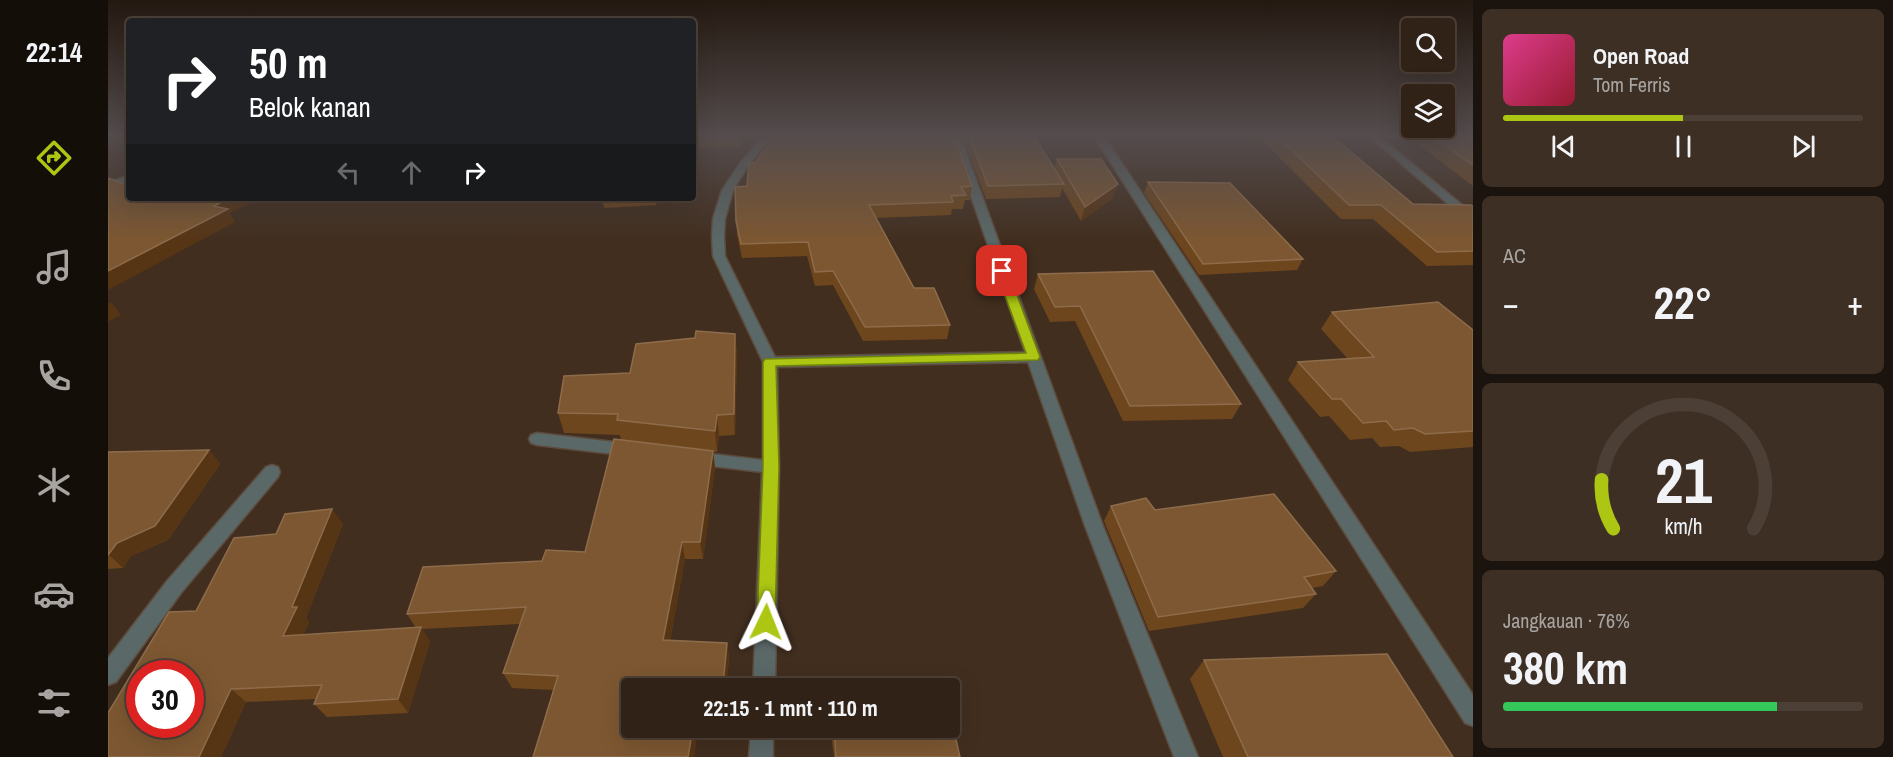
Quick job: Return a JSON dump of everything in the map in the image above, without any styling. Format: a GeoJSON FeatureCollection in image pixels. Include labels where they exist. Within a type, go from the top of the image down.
{"type":"FeatureCollection","features":[{"type":"Feature","properties":{"kind":"street"},"geometry":{"type":"LineString","coordinates":[[738,171],[726,191],[717,218],[717,237],[719,256],[770,362],[771,467],[764,678]]}},
{"type":"Feature","properties":{"kind":"street"},"geometry":{"type":"LineString","coordinates":[[968,171],[1094,526],[1185,757]]}},
{"type":"Feature","properties":{"kind":"street"},"geometry":{"type":"LineString","coordinates":[[1122,171],[1473,715]]}},
{"type":"Feature","properties":{"kind":"street"},"geometry":{"type":"LineString","coordinates":[[1416,171],[1473,220]]}},
{"type":"Feature","properties":{"kind":"street"},"geometry":{"type":"LineString","coordinates":[[108,187],[126,179]]}},
{"type":"Feature","properties":{"kind":"street"},"geometry":{"type":"LineString","coordinates":[[770,362],[1034,357]]}},
{"type":"Feature","properties":{"kind":"street"},"geometry":{"type":"LineString","coordinates":[[537,439],[642,452]]}},
{"type":"Feature","properties":{"kind":"street"},"geometry":{"type":"LineString","coordinates":[[678,456],[771,467]]}},
{"type":"Feature","properties":{"kind":"street"},"geometry":{"type":"LineString","coordinates":[[108,675],[174,587],[272,472]]}},
{"type":"Feature","properties":{"kind":"street"},"geometry":{"type":"LineString","coordinates":[[761,757],[762,738]]}},
{"type":"Feature","properties":{"kind":"building"},"geometry":{"type":"Polygon","coordinates":[[[748,171],[967,171],[972,186],[961,187],[966,195],[951,196],[953,202],[869,205],[914,288],[934,288],[950,325],[865,327],[833,271],[815,272],[808,242],[741,244],[736,221],[735,187],[747,186],[748,171]]]}},
{"type":"Feature","properties":{"kind":"building"},"geometry":{"type":"Polygon","coordinates":[[[982,171],[1056,171],[1064,184],[988,186],[982,171]]]}},
{"type":"Feature","properties":{"kind":"building"},"geometry":{"type":"Polygon","coordinates":[[[1064,171],[1109,171],[1118,184],[1085,207],[1064,171]]]}},
{"type":"Feature","properties":{"kind":"building"},"geometry":{"type":"Polygon","coordinates":[[[1314,171],[1374,171],[1413,204],[1473,206],[1473,251],[1437,252],[1381,205],[1349,205],[1314,171]]]}},
{"type":"Feature","properties":{"kind":"building"},"geometry":{"type":"Polygon","coordinates":[[[108,178],[126,185],[126,201],[223,201],[214,206],[228,209],[108,271],[108,178]]]}},
{"type":"Feature","properties":{"kind":"building"},"geometry":{"type":"Polygon","coordinates":[[[1148,182],[1230,183],[1303,259],[1203,264],[1148,182]]]}},
{"type":"Feature","properties":{"kind":"building"},"geometry":{"type":"Polygon","coordinates":[[[1153,271],[1241,404],[1130,406],[1080,306],[1055,307],[1038,274],[1153,271]]]}},
{"type":"Feature","properties":{"kind":"building"},"geometry":{"type":"Polygon","coordinates":[[[1438,302],[1473,330],[1473,431],[1425,434],[1413,428],[1394,430],[1386,421],[1363,423],[1341,399],[1332,399],[1298,362],[1374,357],[1332,312],[1438,302]]]}},
{"type":"Feature","properties":{"kind":"building"},"geometry":{"type":"Polygon","coordinates":[[[696,331],[735,334],[734,414],[717,415],[715,431],[617,420],[618,414],[558,413],[564,376],[630,373],[636,344],[695,338],[696,331]]]}},
{"type":"Feature","properties":{"kind":"building"},"geometry":{"type":"Polygon","coordinates":[[[614,439],[713,451],[700,542],[682,542],[663,640],[727,643],[724,678],[621,678],[621,738],[691,738],[688,757],[533,757],[558,676],[503,673],[526,607],[407,614],[423,567],[542,561],[546,550],[585,552],[614,439]]]}},
{"type":"Feature","properties":{"kind":"building"},"geometry":{"type":"Polygon","coordinates":[[[209,450],[155,526],[117,543],[108,555],[108,452],[209,450]]]}},
{"type":"Feature","properties":{"kind":"building"},"geometry":{"type":"Polygon","coordinates":[[[1274,494],[1336,571],[1304,577],[1316,594],[1158,617],[1111,506],[1146,498],[1155,510],[1274,494]]]}},
{"type":"Feature","properties":{"kind":"building"},"geometry":{"type":"Polygon","coordinates":[[[332,509],[292,607],[297,607],[283,636],[421,627],[398,699],[314,704],[322,685],[231,689],[199,757],[108,757],[108,713],[126,683],[126,738],[204,738],[204,660],[140,660],[169,612],[196,611],[234,538],[276,534],[285,514],[332,509]]]}},
{"type":"Feature","properties":{"kind":"building"},"geometry":{"type":"Polygon","coordinates":[[[1387,654],[1453,757],[1248,757],[1204,660],[1387,654]]]}},
{"type":"Feature","properties":{"kind":"building"},"geometry":{"type":"Polygon","coordinates":[[[835,738],[956,738],[960,757],[836,757],[835,738]]]}},
{"type":"Feature","properties":{"kind":"route"},"geometry":{"type":"LineString","coordinates":[[766,622],[771,467],[770,362],[1034,357],[1002,271]]}}]}
